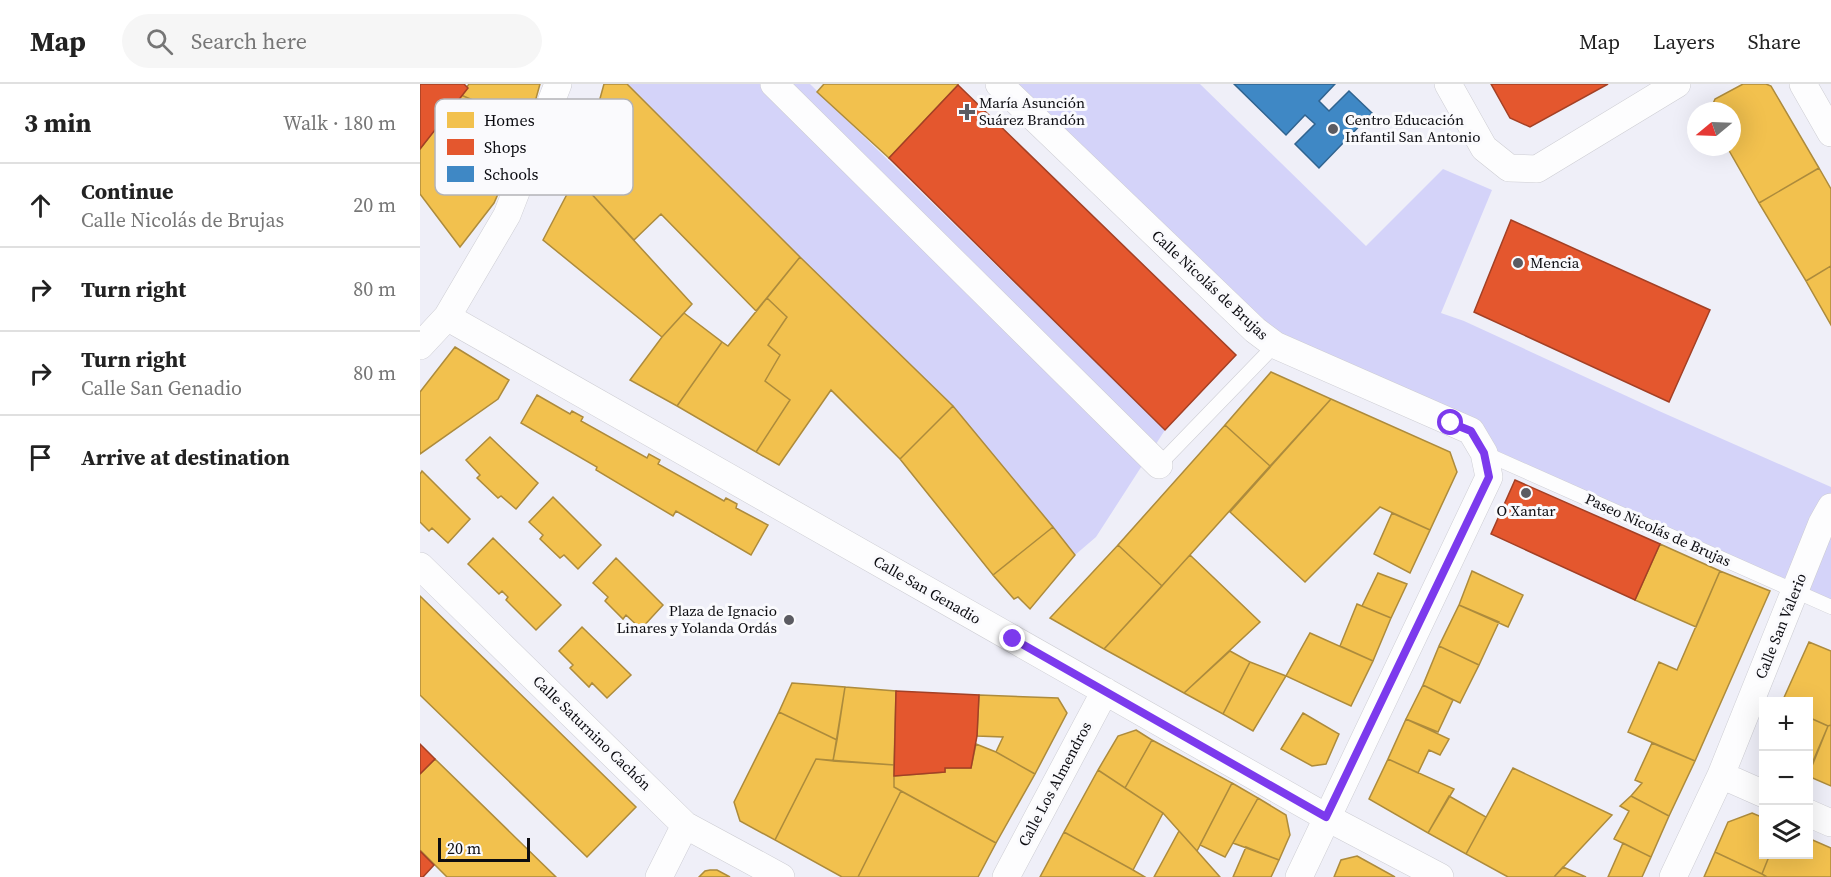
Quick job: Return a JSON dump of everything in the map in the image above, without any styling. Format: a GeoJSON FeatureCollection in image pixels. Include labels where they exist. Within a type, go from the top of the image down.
{"type":"FeatureCollection","features":[{"type":"Feature","properties":{"kind":"street"},"geometry":{"type":"LineString","coordinates":[[552,99],[558,84]]}},
{"type":"Feature","properties":{"kind":"street"},"geometry":{"type":"LineString","coordinates":[[774,84],[1155,469]]}},
{"type":"Feature","properties":{"kind":"street","name":"Calle Nicolás de Brujas"},"geometry":{"type":"LineString","coordinates":[[999,84],[1255,330],[1275,345],[1471,431],[1484,453]]}},
{"type":"Feature","properties":{"kind":"street"},"geometry":{"type":"LineString","coordinates":[[1448,84],[1484,148],[1509,168],[1537,168],[1677,84]]}},
{"type":"Feature","properties":{"kind":"street"},"geometry":{"type":"LineString","coordinates":[[1803,84],[1831,133]]}},
{"type":"Feature","properties":{"kind":"street"},"geometry":{"type":"LineString","coordinates":[[420,346],[447,317],[507,215],[515,195]]}},
{"type":"Feature","properties":{"kind":"street","name":"Calle San Genadio"},"geometry":{"type":"LineString","coordinates":[[447,317],[1326,817],[1440,877]]}},
{"type":"Feature","properties":{"kind":"street"},"geometry":{"type":"LineString","coordinates":[[1299,877],[1489,477],[1484,453]]}},
{"type":"Feature","properties":{"kind":"street","name":"Calle San Valerio"},"geometry":{"type":"LineString","coordinates":[[1673,877],[1721,776],[1822,523],[1831,507]]}},
{"type":"Feature","properties":{"kind":"street","name":"Calle Saturnino Cachón"},"geometry":{"type":"LineString","coordinates":[[420,566],[686,825],[781,877]]}},
{"type":"Feature","properties":{"kind":"street","name":"Calle Los Almendros"},"geometry":{"type":"LineString","coordinates":[[1006,877],[1105,691]]}},
{"type":"Feature","properties":{"kind":"street"},"geometry":{"type":"LineString","coordinates":[[1721,776],[1759,792]]}},
{"type":"Feature","properties":{"kind":"street"},"geometry":{"type":"LineString","coordinates":[[1813,815],[1831,823]]}},
{"type":"Feature","properties":{"kind":"street"},"geometry":{"type":"LineString","coordinates":[[659,877],[686,825]]}},
{"type":"Feature","properties":{"kind":"lane"},"geometry":{"type":"LineString","coordinates":[[1155,469],[1275,345]]}},
{"type":"Feature","properties":{"kind":"lane","name":"Paseo Nicolás de Brujas"},"geometry":{"type":"LineString","coordinates":[[1484,453],[1831,607]]}},
{"type":"Feature","properties":{"kind":"shaded area"},"geometry":{"type":"Polygon","coordinates":[[[627,84],[810,84],[1165,430],[1096,537],[1075,555],[953,406],[627,84]]]}},
{"type":"Feature","properties":{"kind":"shaded area"},"geometry":{"type":"Polygon","coordinates":[[[999,84],[1200,84],[1366,246],[1443,169],[1492,190],[1441,313],[1464,321],[1831,487],[1831,607],[1484,453],[1275,345],[999,84]]]}},
{"type":"Feature","properties":{"kind":"building: Homes"},"geometry":{"type":"Polygon","coordinates":[[[469,84],[540,84],[536,99],[470,99],[461,95],[469,84]]]}},
{"type":"Feature","properties":{"kind":"building: Homes"},"geometry":{"type":"Polygon","coordinates":[[[604,84],[627,84],[800,257],[756,311],[661,214],[634,240],[593,195],[633,195],[633,99],[600,99],[604,84]]]}},
{"type":"Feature","properties":{"kind":"building: Homes"},"geometry":{"type":"Polygon","coordinates":[[[824,84],[958,85],[889,158],[817,92],[824,84]]]}},
{"type":"Feature","properties":{"kind":"building: Homes"},"geometry":{"type":"Polygon","coordinates":[[[1743,84],[1771,86],[1819,168],[1759,203],[1732,156],[1741,156],[1741,102],[1714,102],[1715,99],[1743,84]]]}},
{"type":"Feature","properties":{"kind":"building: Homes"},"geometry":{"type":"Polygon","coordinates":[[[461,95],[470,99],[458,99],[461,95]]]}},
{"type":"Feature","properties":{"kind":"building: Homes"},"geometry":{"type":"Polygon","coordinates":[[[435,129],[435,195],[498,195],[494,203],[460,247],[420,194],[420,149],[435,129]]]}},
{"type":"Feature","properties":{"kind":"building: Homes"},"geometry":{"type":"Polygon","coordinates":[[[1819,168],[1831,189],[1831,266],[1806,281],[1759,203],[1819,168]]]}},
{"type":"Feature","properties":{"kind":"building: Homes"},"geometry":{"type":"Polygon","coordinates":[[[567,195],[592,195],[692,304],[662,337],[543,240],[567,195]]]}},
{"type":"Feature","properties":{"kind":"building: Homes"},"geometry":{"type":"Polygon","coordinates":[[[800,257],[953,406],[900,459],[831,390],[779,465],[756,452],[790,400],[765,381],[780,355],[768,345],[787,317],[767,298],[800,257]]]}},
{"type":"Feature","properties":{"kind":"building: Homes"},"geometry":{"type":"Polygon","coordinates":[[[1831,266],[1831,325],[1806,281],[1831,266]]]}},
{"type":"Feature","properties":{"kind":"building: Homes"},"geometry":{"type":"Polygon","coordinates":[[[767,298],[787,317],[768,345],[780,355],[765,381],[790,400],[756,452],[677,406],[722,342],[728,346],[767,298]]]}},
{"type":"Feature","properties":{"kind":"building: Homes"},"geometry":{"type":"Polygon","coordinates":[[[684,313],[722,342],[677,406],[630,380],[662,337],[684,313]]]}},
{"type":"Feature","properties":{"kind":"building: Homes"},"geometry":{"type":"Polygon","coordinates":[[[455,347],[509,380],[498,399],[420,454],[420,392],[455,347]]]}},
{"type":"Feature","properties":{"kind":"building: Homes"},"geometry":{"type":"Polygon","coordinates":[[[1271,372],[1331,399],[1270,466],[1225,425],[1271,372]]]}},
{"type":"Feature","properties":{"kind":"building: Homes"},"geometry":{"type":"Polygon","coordinates":[[[537,395],[570,414],[572,411],[583,417],[581,421],[647,458],[649,454],[660,460],[658,464],[724,501],[726,498],[737,504],[736,508],[768,525],[751,555],[676,511],[673,516],[596,470],[597,467],[521,423],[537,395]]]}},
{"type":"Feature","properties":{"kind":"building: Homes"},"geometry":{"type":"Polygon","coordinates":[[[1331,399],[1450,452],[1457,472],[1430,530],[1380,507],[1305,582],[1230,512],[1331,399]]]}},
{"type":"Feature","properties":{"kind":"building: Homes"},"geometry":{"type":"Polygon","coordinates":[[[953,406],[1053,527],[993,575],[900,459],[953,406]]]}},
{"type":"Feature","properties":{"kind":"building: Homes"},"geometry":{"type":"Polygon","coordinates":[[[1225,425],[1270,466],[1162,586],[1118,545],[1225,425]]]}},
{"type":"Feature","properties":{"kind":"building: Homes"},"geometry":{"type":"Polygon","coordinates":[[[490,437],[538,483],[516,509],[501,496],[498,498],[477,478],[480,475],[466,460],[490,437]]]}},
{"type":"Feature","properties":{"kind":"building: Homes"},"geometry":{"type":"Polygon","coordinates":[[[422,471],[470,519],[448,543],[432,528],[429,531],[420,522],[420,474],[422,471]]]}},
{"type":"Feature","properties":{"kind":"building: Homes"},"geometry":{"type":"Polygon","coordinates":[[[553,497],[601,545],[578,569],[564,555],[560,558],[540,539],[543,535],[529,522],[553,497]]]}},
{"type":"Feature","properties":{"kind":"building: Homes"},"geometry":{"type":"Polygon","coordinates":[[[1392,513],[1430,530],[1410,573],[1374,554],[1392,513]]]}},
{"type":"Feature","properties":{"kind":"building: Homes"},"geometry":{"type":"Polygon","coordinates":[[[1053,527],[1075,555],[1030,609],[1018,597],[1014,599],[993,575],[1053,527]]]}},
{"type":"Feature","properties":{"kind":"building: Homes"},"geometry":{"type":"Polygon","coordinates":[[[493,538],[561,605],[536,630],[506,600],[508,597],[502,591],[499,594],[468,564],[493,538]]]}},
{"type":"Feature","properties":{"kind":"building: Homes"},"geometry":{"type":"Polygon","coordinates":[[[1660,544],[1720,571],[1696,627],[1635,600],[1660,544]]]}},
{"type":"Feature","properties":{"kind":"building: Homes"},"geometry":{"type":"Polygon","coordinates":[[[1118,545],[1162,586],[1104,649],[1050,618],[1118,545]]]}},
{"type":"Feature","properties":{"kind":"building: Homes"},"geometry":{"type":"Polygon","coordinates":[[[1190,555],[1260,622],[1184,693],[1104,649],[1190,555]]]}},
{"type":"Feature","properties":{"kind":"building: Homes"},"geometry":{"type":"Polygon","coordinates":[[[616,558],[663,605],[641,629],[626,615],[623,619],[605,601],[608,597],[593,583],[616,558]]]}},
{"type":"Feature","properties":{"kind":"building: Homes"},"geometry":{"type":"Polygon","coordinates":[[[1472,571],[1523,595],[1508,627],[1459,605],[1472,571]]]}},
{"type":"Feature","properties":{"kind":"building: Homes"},"geometry":{"type":"Polygon","coordinates":[[[1720,571],[1770,591],[1695,761],[1628,732],[1659,662],[1677,670],[1720,571]]]}},
{"type":"Feature","properties":{"kind":"building: Homes"},"geometry":{"type":"Polygon","coordinates":[[[1378,573],[1407,584],[1391,618],[1362,606],[1378,573]]]}},
{"type":"Feature","properties":{"kind":"building: Homes"},"geometry":{"type":"Polygon","coordinates":[[[420,596],[636,807],[587,857],[420,695],[420,596]]]}},
{"type":"Feature","properties":{"kind":"building: Homes"},"geometry":{"type":"Polygon","coordinates":[[[1357,604],[1391,618],[1373,661],[1340,646],[1357,604]]]}},
{"type":"Feature","properties":{"kind":"building: Homes"},"geometry":{"type":"Polygon","coordinates":[[[1459,605],[1499,622],[1479,665],[1439,646],[1459,605]]]}},
{"type":"Feature","properties":{"kind":"building: Homes"},"geometry":{"type":"Polygon","coordinates":[[[582,627],[631,675],[607,698],[592,683],[589,687],[570,668],[573,665],[559,651],[582,627]]]}},
{"type":"Feature","properties":{"kind":"building: Homes"},"geometry":{"type":"Polygon","coordinates":[[[1310,633],[1373,661],[1351,706],[1286,676],[1310,633]]]}},
{"type":"Feature","properties":{"kind":"building: Homes"},"geometry":{"type":"Polygon","coordinates":[[[1809,642],[1831,651],[1831,725],[1828,726],[1813,719],[1813,697],[1784,697],[1809,642]]]}},
{"type":"Feature","properties":{"kind":"building: Homes"},"geometry":{"type":"Polygon","coordinates":[[[1439,646],[1479,665],[1460,703],[1423,685],[1439,646]]]}},
{"type":"Feature","properties":{"kind":"building: Homes"},"geometry":{"type":"Polygon","coordinates":[[[1230,651],[1250,662],[1223,714],[1184,693],[1230,651]]]}},
{"type":"Feature","properties":{"kind":"building: Homes"},"geometry":{"type":"Polygon","coordinates":[[[1250,662],[1286,676],[1253,731],[1223,714],[1250,662]]]}},
{"type":"Feature","properties":{"kind":"building: Homes"},"geometry":{"type":"Polygon","coordinates":[[[792,683],[845,687],[837,740],[779,712],[792,683]]]}},
{"type":"Feature","properties":{"kind":"building: Homes"},"geometry":{"type":"Polygon","coordinates":[[[1423,685],[1453,700],[1438,732],[1406,719],[1423,685]]]}},
{"type":"Feature","properties":{"kind":"building: Homes"},"geometry":{"type":"Polygon","coordinates":[[[845,687],[896,691],[894,765],[833,761],[845,687]]]}},
{"type":"Feature","properties":{"kind":"building: Homes"},"geometry":{"type":"Polygon","coordinates":[[[979,695],[1058,698],[1067,713],[1035,774],[996,752],[1003,737],[977,736],[979,695]]]}},
{"type":"Feature","properties":{"kind":"building: Homes"},"geometry":{"type":"Polygon","coordinates":[[[779,712],[837,740],[833,761],[816,759],[775,840],[740,821],[734,802],[779,712]]]}},
{"type":"Feature","properties":{"kind":"building: Homes"},"geometry":{"type":"Polygon","coordinates":[[[1303,713],[1339,734],[1326,764],[1312,766],[1281,749],[1303,713]]]}},
{"type":"Feature","properties":{"kind":"building: Homes"},"geometry":{"type":"Polygon","coordinates":[[[1406,719],[1449,739],[1440,755],[1429,750],[1418,773],[1388,759],[1406,719]]]}},
{"type":"Feature","properties":{"kind":"building: Homes"},"geometry":{"type":"Polygon","coordinates":[[[1813,719],[1828,726],[1813,761],[1813,719]]]}},
{"type":"Feature","properties":{"kind":"building: Homes"},"geometry":{"type":"Polygon","coordinates":[[[1831,725],[1831,786],[1813,778],[1813,764],[1828,726],[1831,725]]]}},
{"type":"Feature","properties":{"kind":"building: Homes"},"geometry":{"type":"Polygon","coordinates":[[[1136,730],[1152,740],[1125,788],[1098,770],[1118,736],[1136,730]]]}},
{"type":"Feature","properties":{"kind":"building: Homes"},"geometry":{"type":"Polygon","coordinates":[[[1152,740],[1232,783],[1197,851],[1163,813],[1125,788],[1152,740]]]}},
{"type":"Feature","properties":{"kind":"building: Homes"},"geometry":{"type":"Polygon","coordinates":[[[1652,743],[1695,761],[1669,816],[1631,796],[1642,783],[1635,780],[1652,743]]]}},
{"type":"Feature","properties":{"kind":"building: Homes"},"geometry":{"type":"Polygon","coordinates":[[[976,744],[996,752],[1035,774],[996,843],[894,787],[894,776],[945,772],[945,768],[971,768],[976,744]]]}},
{"type":"Feature","properties":{"kind":"building: Homes"},"geometry":{"type":"Polygon","coordinates":[[[435,759],[556,877],[447,877],[420,850],[420,774],[435,759]]]}},
{"type":"Feature","properties":{"kind":"building: Homes"},"geometry":{"type":"Polygon","coordinates":[[[816,759],[894,765],[894,787],[901,791],[858,877],[842,877],[775,840],[816,759]]]}},
{"type":"Feature","properties":{"kind":"building: Homes"},"geometry":{"type":"Polygon","coordinates":[[[1388,759],[1454,789],[1428,833],[1369,799],[1388,759]]]}},
{"type":"Feature","properties":{"kind":"building: Homes"},"geometry":{"type":"Polygon","coordinates":[[[1513,768],[1612,815],[1554,877],[1508,877],[1466,854],[1513,768]]]}},
{"type":"Feature","properties":{"kind":"building: Homes"},"geometry":{"type":"Polygon","coordinates":[[[1098,770],[1163,813],[1133,870],[1064,832],[1098,770]]]}},
{"type":"Feature","properties":{"kind":"building: Homes"},"geometry":{"type":"Polygon","coordinates":[[[1232,783],[1258,798],[1225,857],[1200,845],[1232,783]]]}},
{"type":"Feature","properties":{"kind":"building: Homes"},"geometry":{"type":"Polygon","coordinates":[[[901,791],[996,843],[978,877],[858,877],[901,791]]]}},
{"type":"Feature","properties":{"kind":"building: Homes"},"geometry":{"type":"Polygon","coordinates":[[[1449,796],[1486,817],[1466,854],[1428,833],[1449,796]]]}},
{"type":"Feature","properties":{"kind":"building: Homes"},"geometry":{"type":"Polygon","coordinates":[[[1631,796],[1669,816],[1651,857],[1614,839],[1629,811],[1620,806],[1631,796]]]}},
{"type":"Feature","properties":{"kind":"building: Homes"},"geometry":{"type":"Polygon","coordinates":[[[1258,798],[1286,815],[1290,835],[1279,860],[1233,843],[1258,798]]]}},
{"type":"Feature","properties":{"kind":"building: Homes"},"geometry":{"type":"Polygon","coordinates":[[[1752,813],[1759,816],[1759,859],[1768,859],[1762,874],[1715,852],[1728,822],[1752,813]]]}},
{"type":"Feature","properties":{"kind":"building: Homes"},"geometry":{"type":"Polygon","coordinates":[[[1179,831],[1197,851],[1220,877],[1154,877],[1179,831]]]}},
{"type":"Feature","properties":{"kind":"building: Homes"},"geometry":{"type":"Polygon","coordinates":[[[1064,832],[1133,870],[1145,877],[1040,877],[1064,832]]]}},
{"type":"Feature","properties":{"kind":"building: Homes"},"geometry":{"type":"Polygon","coordinates":[[[1813,840],[1831,848],[1831,877],[1767,877],[1762,874],[1768,859],[1813,859],[1813,840]]]}},
{"type":"Feature","properties":{"kind":"building: Homes"},"geometry":{"type":"Polygon","coordinates":[[[1623,843],[1651,857],[1642,877],[1608,877],[1623,843]]]}},
{"type":"Feature","properties":{"kind":"building: Homes"},"geometry":{"type":"Polygon","coordinates":[[[1246,847],[1279,860],[1271,877],[1233,877],[1246,847]]]}},
{"type":"Feature","properties":{"kind":"building: Homes"},"geometry":{"type":"Polygon","coordinates":[[[1715,852],[1762,874],[1767,877],[1704,877],[1715,852]]]}},
{"type":"Feature","properties":{"kind":"building: Homes"},"geometry":{"type":"Polygon","coordinates":[[[1357,856],[1395,877],[1334,877],[1341,860],[1357,856]]]}},
{"type":"Feature","properties":{"kind":"building: Homes"},"geometry":{"type":"Polygon","coordinates":[[[1563,867],[1586,877],[1554,877],[1563,867]]]}},
{"type":"Feature","properties":{"kind":"building: Homes"},"geometry":{"type":"Polygon","coordinates":[[[717,870],[730,877],[699,877],[705,871],[717,870]]]}},
{"type":"Feature","properties":{"kind":"building: Shops"},"geometry":{"type":"Polygon","coordinates":[[[420,84],[464,84],[468,88],[459,99],[435,99],[435,130],[420,149],[420,84]]]}},
{"type":"Feature","properties":{"kind":"building: Shops"},"geometry":{"type":"Polygon","coordinates":[[[1491,84],[1608,84],[1530,127],[1510,118],[1491,84]]]}},
{"type":"Feature","properties":{"kind":"building: Shops"},"geometry":{"type":"Polygon","coordinates":[[[958,85],[1236,355],[1165,430],[889,158],[958,85]]]}},
{"type":"Feature","properties":{"kind":"building: Shops"},"geometry":{"type":"Polygon","coordinates":[[[1511,220],[1710,310],[1669,402],[1474,312],[1511,220]]]}},
{"type":"Feature","properties":{"kind":"building: Shops"},"geometry":{"type":"Polygon","coordinates":[[[1515,480],[1660,544],[1635,600],[1491,534],[1515,480]]]}},
{"type":"Feature","properties":{"kind":"building: Shops"},"geometry":{"type":"Polygon","coordinates":[[[896,691],[979,695],[977,736],[971,768],[945,768],[945,772],[894,776],[896,691]]]}},
{"type":"Feature","properties":{"kind":"building: Shops"},"geometry":{"type":"Polygon","coordinates":[[[420,744],[435,759],[420,774],[420,744]]]}},
{"type":"Feature","properties":{"kind":"building: Shops"},"geometry":{"type":"Polygon","coordinates":[[[420,851],[434,865],[423,877],[420,877],[420,851]]]}},
{"type":"Feature","properties":{"kind":"building: Schools","name":"Centro Educación Infantil San Antonio"},"geometry":{"type":"Polygon","coordinates":[[[1234,84],[1335,84],[1319,101],[1329,111],[1349,91],[1372,113],[1319,168],[1295,144],[1315,124],[1305,115],[1286,135],[1234,84]]]}},
{"type":"Feature","properties":{"kind":"place","name":"María Asunción Suárez Brandón"},"geometry":{"type":"Point","coordinates":[967,112]}},
{"type":"Feature","properties":{"kind":"place","name":"Centro Educación Infantil San Antonio"},"geometry":{"type":"Point","coordinates":[1333,129]}},
{"type":"Feature","properties":{"kind":"place","name":"Mencia"},"geometry":{"type":"Point","coordinates":[1518,263]}},
{"type":"Feature","properties":{"kind":"place","name":"O Xantar"},"geometry":{"type":"Point","coordinates":[1526,493]}},
{"type":"Feature","properties":{"kind":"place","name":"Plaza de Ignacio Linares y Yolanda Ordás"},"geometry":{"type":"Point","coordinates":[789,620]}},
{"type":"Feature","properties":{"kind":"route"},"geometry":{"type":"LineString","coordinates":[[1013,639],[1326,817],[1489,477],[1484,453],[1471,431],[1451,423]]}}]}
